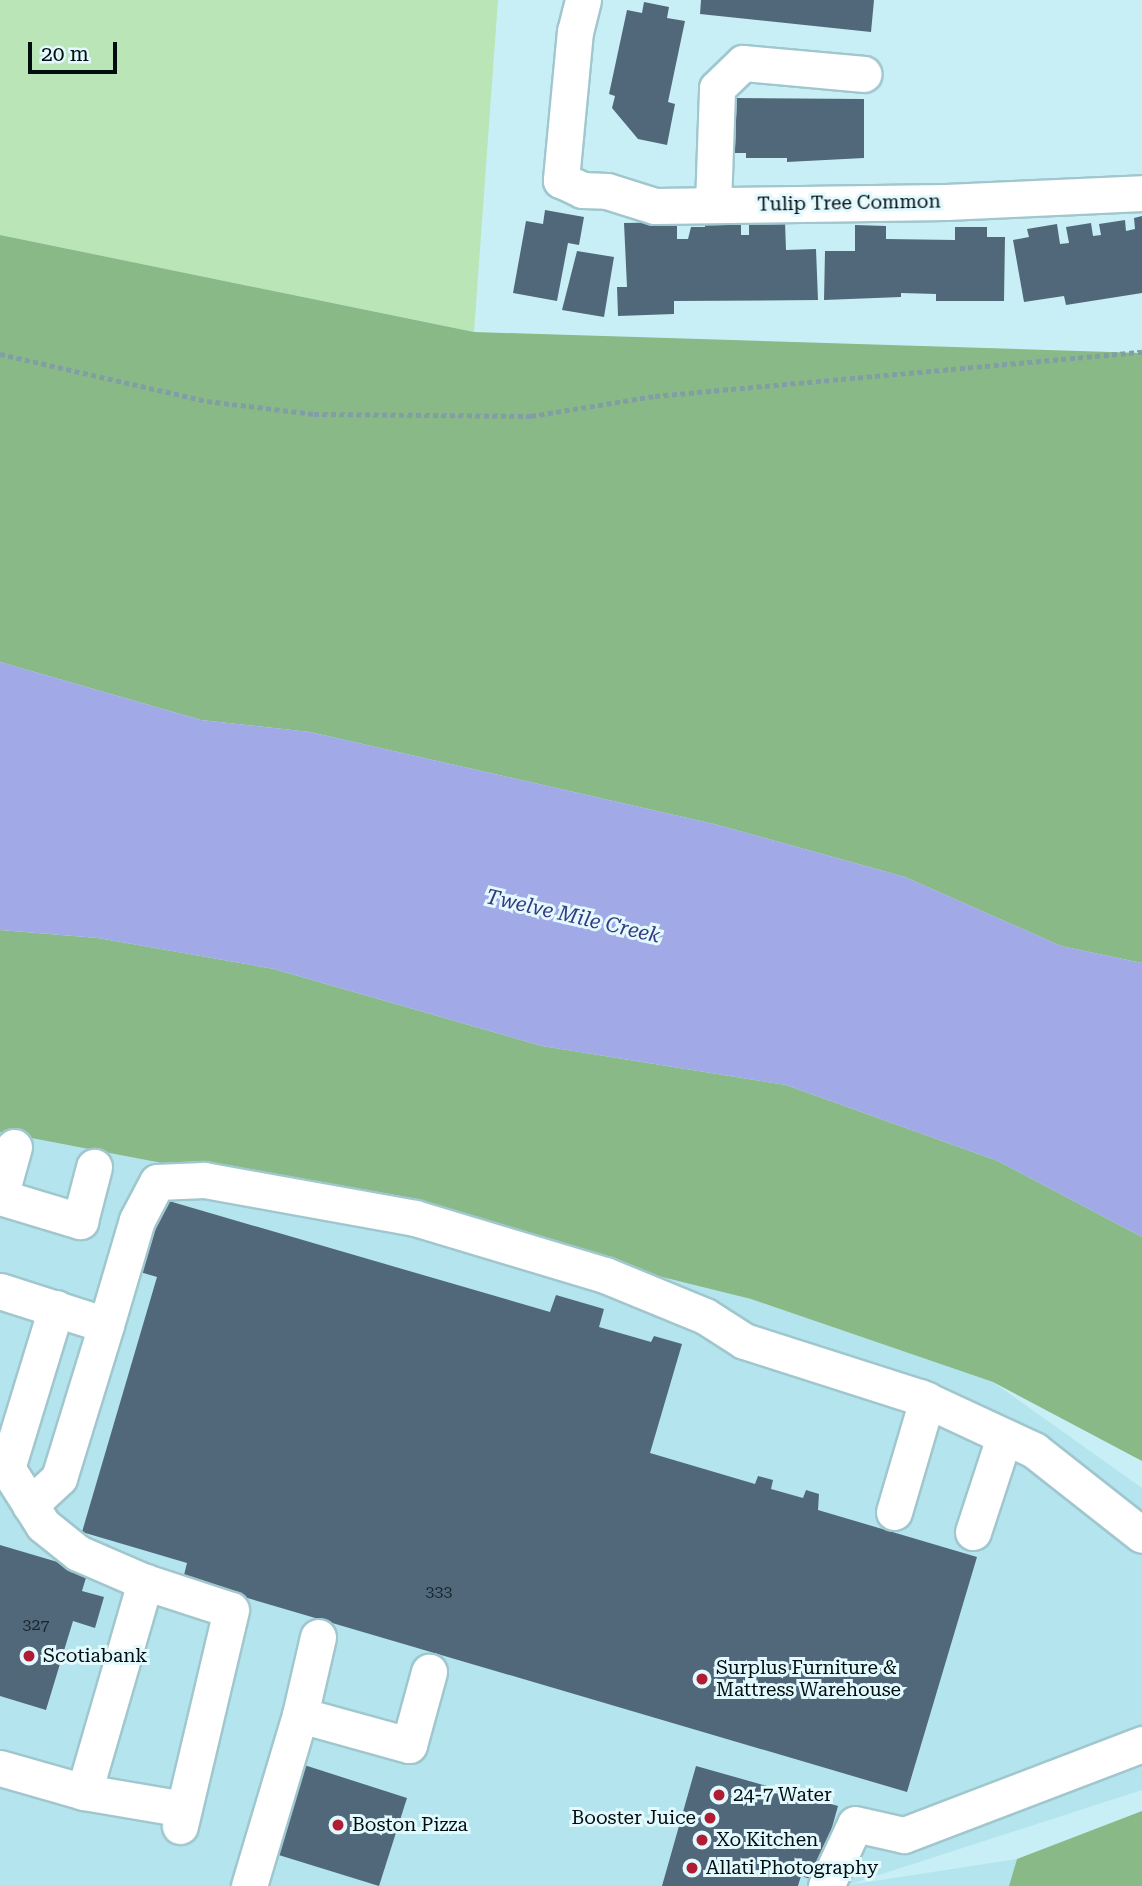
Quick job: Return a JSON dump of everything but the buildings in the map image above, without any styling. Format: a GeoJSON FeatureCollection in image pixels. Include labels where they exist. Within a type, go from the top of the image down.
{"type":"FeatureCollection","features":[{"type":"Feature","properties":{"kind":"street","name":"Tulip Tree Common"},"geometry":{"type":"LineString","coordinates":[[583,0],[575,31],[561,180],[582,190],[607,191],[655,206],[946,202],[1142,193]]}},
{"type":"Feature","properties":{"kind":"street"},"geometry":{"type":"LineString","coordinates":[[713,205],[717,88],[743,63],[864,74]]}},
{"type":"Feature","properties":{"kind":"street"},"geometry":{"type":"LineString","coordinates":[[14,1147],[0,1197],[79,1221],[94,1167]]}},
{"type":"Feature","properties":{"kind":"street"},"geometry":{"type":"LineString","coordinates":[[30,1505],[59,1478],[137,1220],[157,1182],[204,1180],[415,1218],[605,1275],[705,1316],[744,1341],[927,1400],[1034,1450],[1142,1535]]}},
{"type":"Feature","properties":{"kind":"street"},"geometry":{"type":"LineString","coordinates":[[0,1290],[106,1325]]}},
{"type":"Feature","properties":{"kind":"street"},"geometry":{"type":"LineString","coordinates":[[0,1768],[182,1817],[231,1610],[145,1582],[78,1553],[43,1525],[7,1468],[56,1308]]}},
{"type":"Feature","properties":{"kind":"street"},"geometry":{"type":"LineString","coordinates":[[894,1512],[927,1400]]}},
{"type":"Feature","properties":{"kind":"street"},"geometry":{"type":"LineString","coordinates":[[973,1532],[1004,1437]]}},
{"type":"Feature","properties":{"kind":"street"},"geometry":{"type":"LineString","coordinates":[[85,1792],[145,1582]]}},
{"type":"Feature","properties":{"kind":"street"},"geometry":{"type":"LineString","coordinates":[[250,1886],[300,1715],[318,1637]]}},
{"type":"Feature","properties":{"kind":"street"},"geometry":{"type":"LineString","coordinates":[[300,1715],[409,1745],[429,1672]]}},
{"type":"Feature","properties":{"kind":"street"},"geometry":{"type":"LineString","coordinates":[[827,1886],[855,1824],[904,1836],[1142,1744]]}},
{"type":"Feature","properties":{"kind":"path"},"geometry":{"type":"LineString","coordinates":[[0,354],[207,401],[314,414],[531,416],[655,396],[1142,352]]}},
{"type":"Feature","properties":{"kind":"shaded area"},"geometry":{"type":"Polygon","coordinates":[[[0,1132],[335,1196],[751,1299],[993,1382],[1142,1488],[1142,1790],[848,1885],[1017,1859],[1009,1886],[0,1886],[0,1132]]]}},
{"type":"Feature","properties":{"kind":"green space"},"geometry":{"type":"Polygon","coordinates":[[[0,0],[498,0],[474,332],[0,235],[0,0]]]}},
{"type":"Feature","properties":{"kind":"green space"},"geometry":{"type":"Polygon","coordinates":[[[0,235],[474,332],[1142,353],[1142,963],[1061,946],[905,877],[714,824],[310,732],[201,720],[0,662],[0,235]]]}},
{"type":"Feature","properties":{"kind":"green space"},"geometry":{"type":"Polygon","coordinates":[[[0,930],[98,938],[274,969],[542,1046],[786,1085],[998,1161],[1142,1237],[1142,1461],[993,1382],[751,1299],[335,1196],[0,1132],[0,930]]]}},
{"type":"Feature","properties":{"kind":"green space"},"geometry":{"type":"Polygon","coordinates":[[[1142,1811],[1142,1886],[1009,1886],[1017,1859],[1142,1811]]]}},
{"type":"Feature","properties":{"kind":"water","name":"Twelve Mile Creek"},"geometry":{"type":"Polygon","coordinates":[[[0,662],[201,720],[310,732],[714,824],[905,877],[1061,946],[1142,963],[1142,1237],[998,1161],[786,1085],[542,1046],[274,969],[98,938],[0,930],[0,662]]]}},
{"type":"Feature","properties":{"kind":"place","name":"Scotiabank"},"geometry":{"type":"Point","coordinates":[29,1656]}},
{"type":"Feature","properties":{"kind":"place","name":"Surplus Furniture & Mattress Warehouse"},"geometry":{"type":"Point","coordinates":[702,1679]}},
{"type":"Feature","properties":{"kind":"place","name":"24-7 Water"},"geometry":{"type":"Point","coordinates":[719,1795]}},
{"type":"Feature","properties":{"kind":"place","name":"Booster Juice"},"geometry":{"type":"Point","coordinates":[710,1818]}},
{"type":"Feature","properties":{"kind":"place","name":"Boston Pizza"},"geometry":{"type":"Point","coordinates":[338,1825]}},
{"type":"Feature","properties":{"kind":"place","name":"Xo Kitchen"},"geometry":{"type":"Point","coordinates":[702,1840]}},
{"type":"Feature","properties":{"kind":"place","name":"Allati Photography"},"geometry":{"type":"Point","coordinates":[692,1868]}}]}
